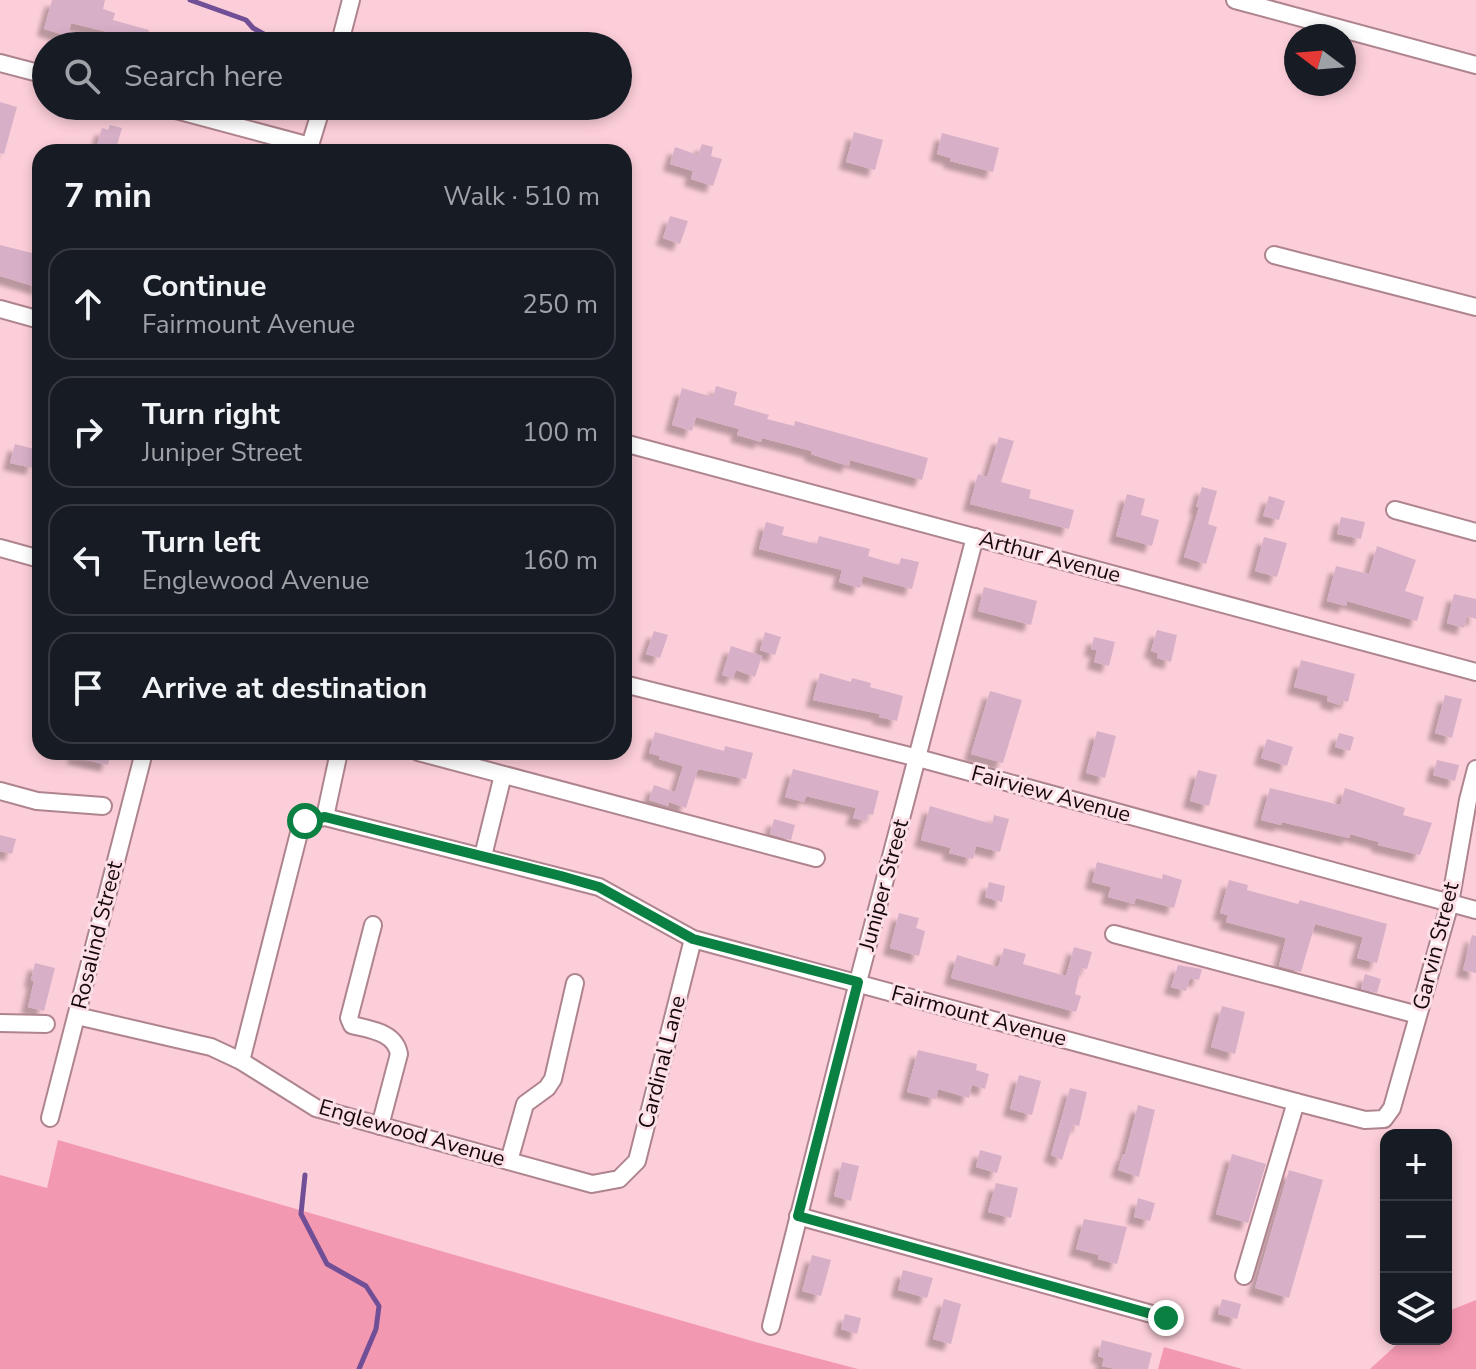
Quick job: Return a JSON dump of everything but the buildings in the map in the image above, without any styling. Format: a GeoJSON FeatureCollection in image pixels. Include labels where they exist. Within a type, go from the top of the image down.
{"type":"FeatureCollection","features":[{"type":"Feature","properties":{"kind":"street"},"geometry":{"type":"LineString","coordinates":[[343,32],[351,0]]}},
{"type":"Feature","properties":{"kind":"street"},"geometry":{"type":"LineString","coordinates":[[1235,0],[1476,65]]}},
{"type":"Feature","properties":{"kind":"street"},"geometry":{"type":"LineString","coordinates":[[0,63],[32,71]]}},
{"type":"Feature","properties":{"kind":"street"},"geometry":{"type":"LineString","coordinates":[[209,120],[292,144]]}},
{"type":"Feature","properties":{"kind":"street"},"geometry":{"type":"LineString","coordinates":[[311,144],[318,120]]}},
{"type":"Feature","properties":{"kind":"street"},"geometry":{"type":"LineString","coordinates":[[1274,255],[1476,307]]}},
{"type":"Feature","properties":{"kind":"street"},"geometry":{"type":"LineString","coordinates":[[0,309],[32,318]]}},
{"type":"Feature","properties":{"kind":"street","name":"Arthur Avenue"},"geometry":{"type":"LineString","coordinates":[[632,445],[1476,672]]}},
{"type":"Feature","properties":{"kind":"street"},"geometry":{"type":"LineString","coordinates":[[1395,510],[1476,532]]}},
{"type":"Feature","properties":{"kind":"street","name":"Juniper Street"},"geometry":{"type":"LineString","coordinates":[[771,1326],[975,537]]}},
{"type":"Feature","properties":{"kind":"street"},"geometry":{"type":"LineString","coordinates":[[0,548],[32,557]]}},
{"type":"Feature","properties":{"kind":"street","name":"Fairview Avenue"},"geometry":{"type":"LineString","coordinates":[[632,686],[918,758],[1476,910]]}},
{"type":"Feature","properties":{"kind":"street","name":"Rosalind Street"},"geometry":{"type":"LineString","coordinates":[[50,1118],[142,760]]}},
{"type":"Feature","properties":{"kind":"street"},"geometry":{"type":"LineString","coordinates":[[325,817],[337,760]]}},
{"type":"Feature","properties":{"kind":"street"},"geometry":{"type":"LineString","coordinates":[[448,760],[816,858]]}},
{"type":"Feature","properties":{"kind":"street","name":"Garvin Street"},"geometry":{"type":"LineString","coordinates":[[1384,1119],[1392,1108],[1450,903],[1476,769]]}},
{"type":"Feature","properties":{"kind":"street"},"geometry":{"type":"LineString","coordinates":[[483,856],[503,775]]}},
{"type":"Feature","properties":{"kind":"street"},"geometry":{"type":"LineString","coordinates":[[0,791],[37,801],[103,806]]}},
{"type":"Feature","properties":{"kind":"street","name":"Fairmount Avenue"},"geometry":{"type":"LineString","coordinates":[[241,1061],[299,833],[305,821],[325,817],[599,887],[693,939],[1365,1120],[1384,1119]]}},
{"type":"Feature","properties":{"kind":"street"},"geometry":{"type":"LineString","coordinates":[[373,925],[349,1018],[352,1025],[390,1037],[397,1044],[399,1054],[380,1126]]}},
{"type":"Feature","properties":{"kind":"street"},"geometry":{"type":"LineString","coordinates":[[1114,934],[1418,1015]]}},
{"type":"Feature","properties":{"kind":"street","name":"Cardinal Lane"},"geometry":{"type":"LineString","coordinates":[[619,1179],[637,1161],[693,939]]}},
{"type":"Feature","properties":{"kind":"street"},"geometry":{"type":"LineString","coordinates":[[509,1161],[525,1104],[547,1088],[553,1079],[575,983]]}},
{"type":"Feature","properties":{"kind":"street","name":"Englewood Avenue"},"geometry":{"type":"LineString","coordinates":[[77,1016],[211,1047],[241,1061],[316,1108],[592,1184],[619,1179]]}},
{"type":"Feature","properties":{"kind":"street"},"geometry":{"type":"LineString","coordinates":[[0,1023],[46,1024]]}},
{"type":"Feature","properties":{"kind":"street"},"geometry":{"type":"LineString","coordinates":[[1244,1276],[1296,1102]]}},
{"type":"Feature","properties":{"kind":"street"},"geometry":{"type":"LineString","coordinates":[[798,1216],[1166,1318]]}},
{"type":"Feature","properties":{"kind":"shaded area"},"geometry":{"type":"Polygon","coordinates":[[[58,1140],[858,1369],[0,1369],[0,1175],[47,1188],[58,1140]]]}},
{"type":"Feature","properties":{"kind":"shaded area"},"geometry":{"type":"Polygon","coordinates":[[[1476,1300],[1476,1369],[1370,1369],[1396,1345],[1452,1345],[1452,1310],[1476,1300]]]}},
{"type":"Feature","properties":{"kind":"shaded area"},"geometry":{"type":"Polygon","coordinates":[[[1164,1347],[1242,1369],[1158,1369],[1164,1347]]]}},
{"type":"Feature","properties":{"kind":"waterway"},"geometry":{"type":"LineString","coordinates":[[190,0],[246,20],[260,32]]}},
{"type":"Feature","properties":{"kind":"waterway"},"geometry":{"type":"LineString","coordinates":[[305,1175],[301,1214],[327,1264],[366,1286],[379,1306],[376,1329],[359,1369]]}},
{"type":"Feature","properties":{"kind":"route"},"geometry":{"type":"LineString","coordinates":[[305,821],[325,817],[599,887],[693,939],[858,982],[798,1216],[1166,1318]]}}]}
